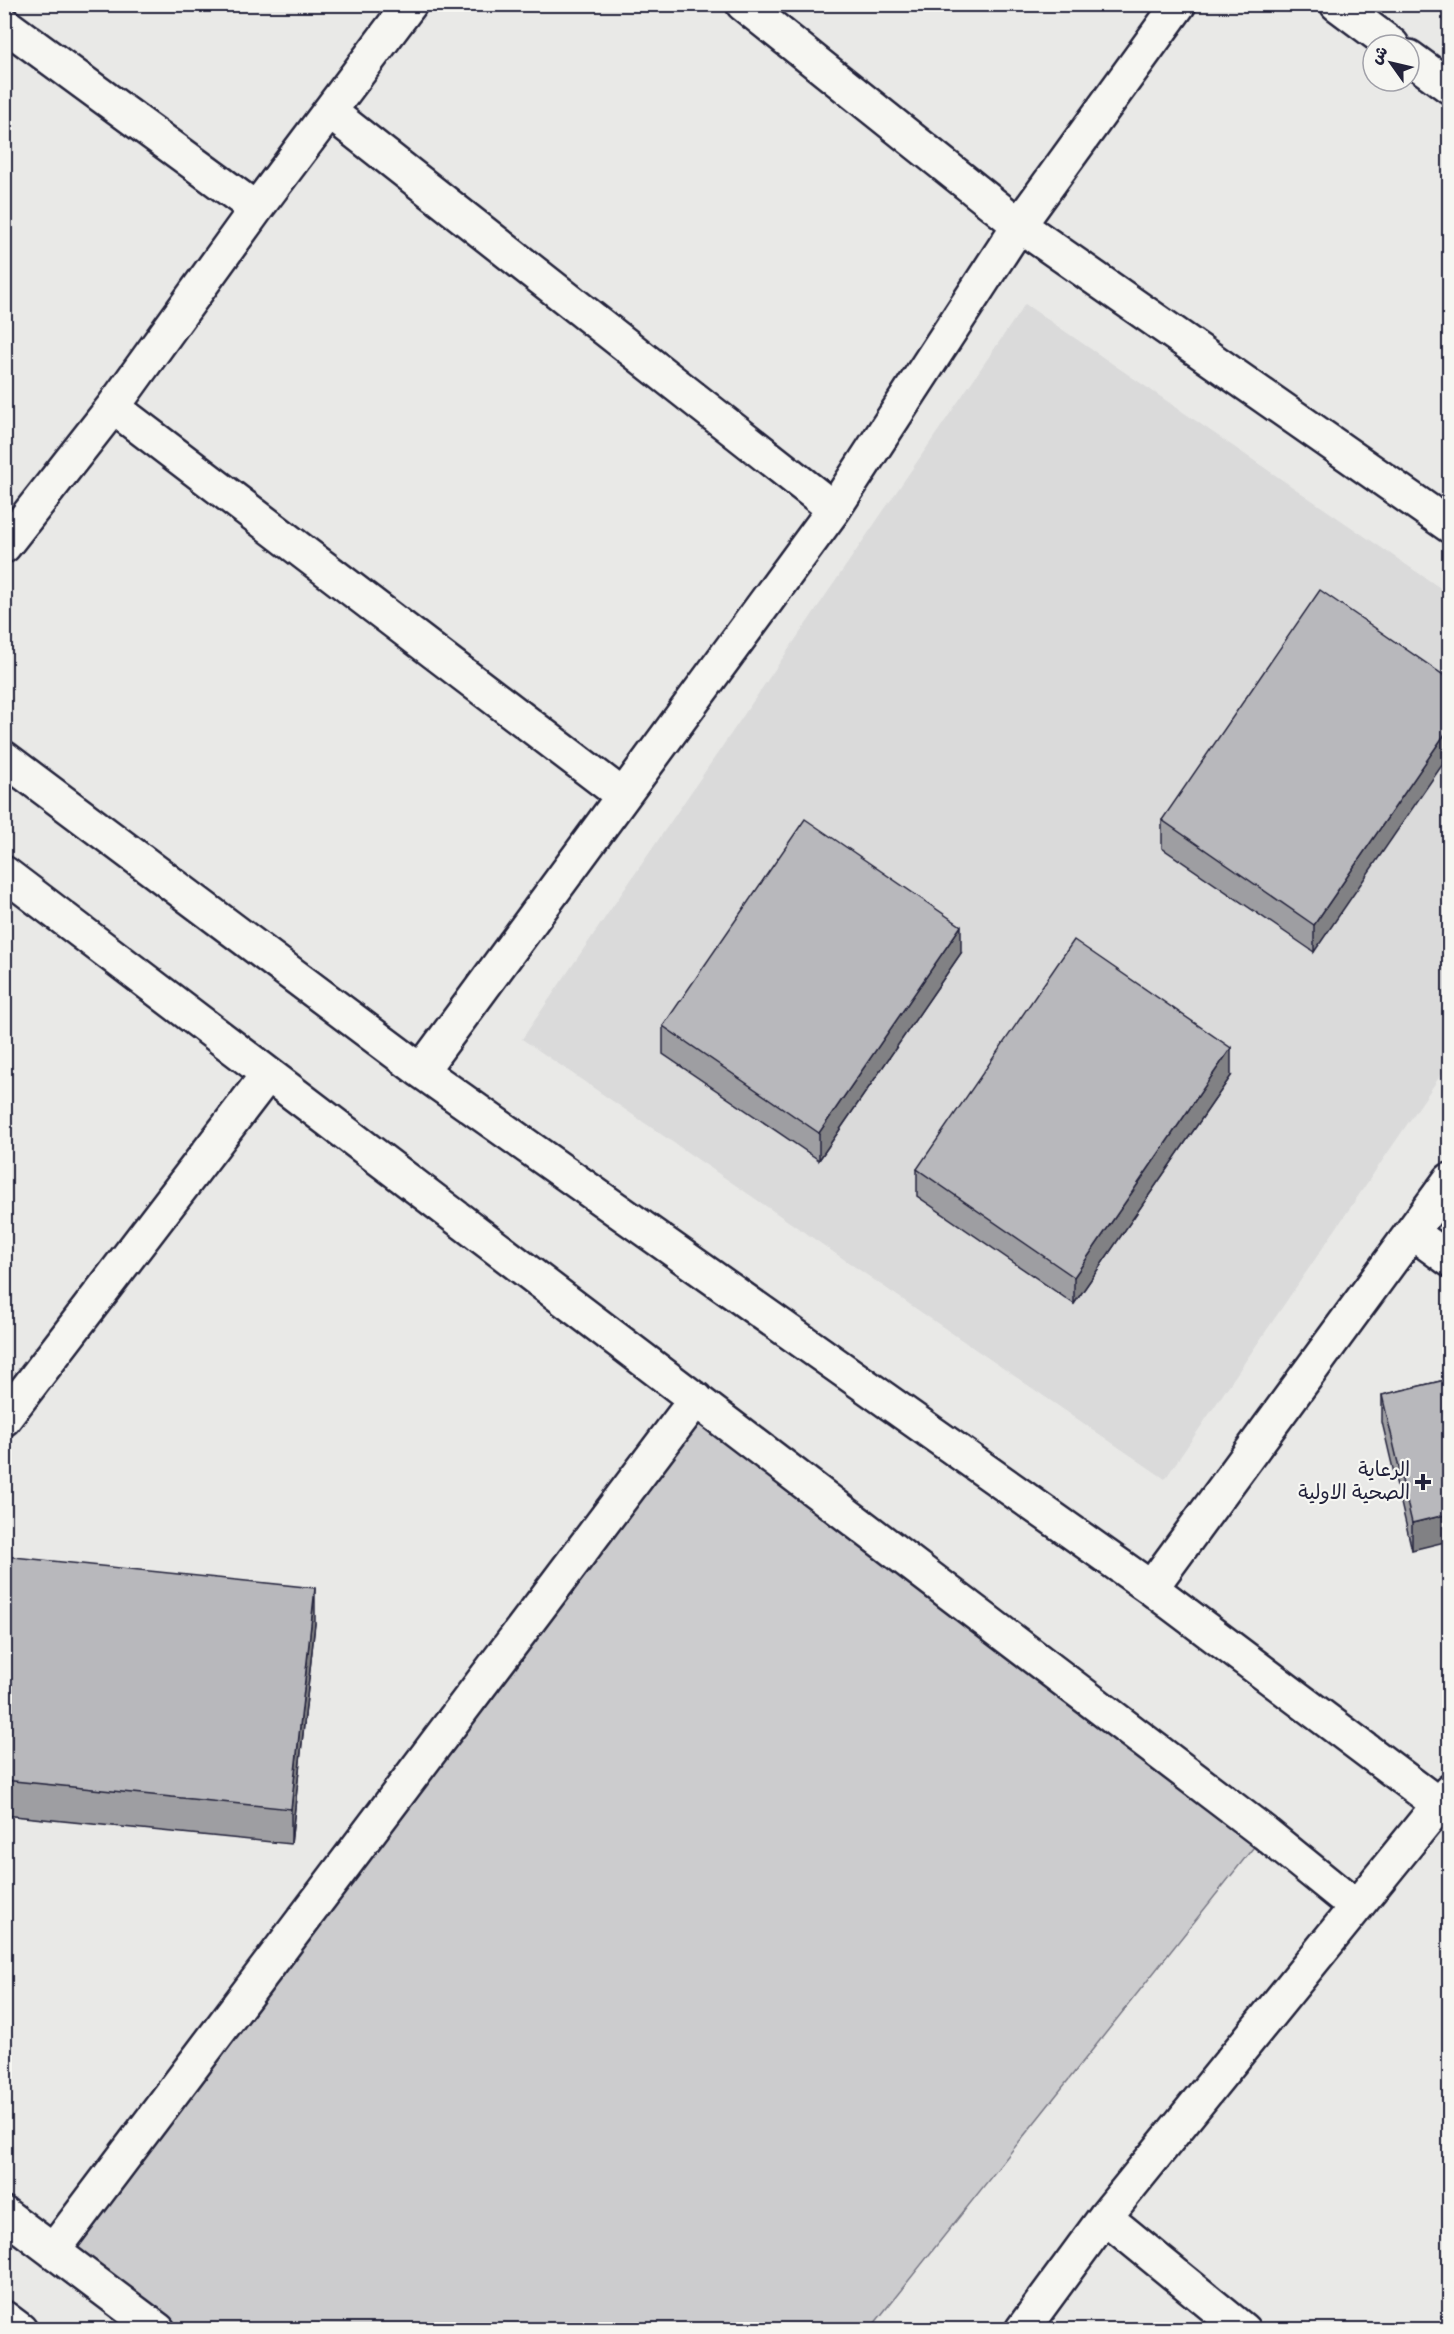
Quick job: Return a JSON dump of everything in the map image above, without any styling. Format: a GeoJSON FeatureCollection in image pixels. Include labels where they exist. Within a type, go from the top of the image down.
{"type":"FeatureCollection","features":[{"type":"Feature","properties":{"kind":"street"},"geometry":{"type":"LineString","coordinates":[[4,546],[113,407],[256,209],[410,4]]}},
{"type":"Feature","properties":{"kind":"street"},"geometry":{"type":"LineString","coordinates":[[743,4],[1019,225],[1449,526]]}},
{"type":"Feature","properties":{"kind":"street"},"geometry":{"type":"LineString","coordinates":[[421,1071],[834,509],[1019,225],[1179,4]]}},
{"type":"Feature","properties":{"kind":"street"},"geometry":{"type":"LineString","coordinates":[[1337,4],[1376,33]]}},
{"type":"Feature","properties":{"kind":"street"},"geometry":{"type":"LineString","coordinates":[[4,24],[256,209]]}},
{"type":"Feature","properties":{"kind":"street"},"geometry":{"type":"LineString","coordinates":[[1421,66],[1449,87]]}},
{"type":"Feature","properties":{"kind":"street"},"geometry":{"type":"LineString","coordinates":[[330,112],[834,509]]}},
{"type":"Feature","properties":{"kind":"street"},"geometry":{"type":"LineString","coordinates":[[113,407],[623,796]]}},
{"type":"Feature","properties":{"kind":"street"},"geometry":{"type":"LineString","coordinates":[[4,758],[421,1071],[1151,1588],[1446,1803],[1356,1907],[1105,2217],[1022,2330]]}},
{"type":"Feature","properties":{"kind":"street"},"geometry":{"type":"LineString","coordinates":[[4,873],[1265,1833],[1356,1907]]}},
{"type":"Feature","properties":{"kind":"street"},"geometry":{"type":"LineString","coordinates":[[4,1419],[268,1074]]}},
{"type":"Feature","properties":{"kind":"street"},"geometry":{"type":"LineString","coordinates":[[1151,1588],[1413,1233],[1449,1180]]}},
{"type":"Feature","properties":{"kind":"street"},"geometry":{"type":"LineString","coordinates":[[1413,1233],[1449,1260]]}},
{"type":"Feature","properties":{"kind":"street"},"geometry":{"type":"LineString","coordinates":[[53,2251],[696,1400]]}},
{"type":"Feature","properties":{"kind":"street"},"geometry":{"type":"LineString","coordinates":[[4,2214],[158,2330]]}},
{"type":"Feature","properties":{"kind":"street"},"geometry":{"type":"LineString","coordinates":[[1105,2217],[1244,2330]]}},
{"type":"Feature","properties":{"kind":"street"},"geometry":{"type":"LineString","coordinates":[[4,2318],[20,2330]]}},
{"type":"Feature","properties":{"kind":"shaded area"},"geometry":{"type":"Polygon","coordinates":[[[1025,304],[1449,594],[1449,1063],[1165,1479],[522,1039],[1025,304]]]}},
{"type":"Feature","properties":{"kind":"shaded area"},"geometry":{"type":"Polygon","coordinates":[[[696,1399],[1265,1833],[870,2329],[158,2329],[53,2251],[696,1399]]]}},
{"type":"Feature","properties":{"kind":"building"},"geometry":{"type":"Polygon","coordinates":[[[1320,590],[1449,679],[1449,728],[1314,925],[1162,820],[1320,590]]]}},
{"type":"Feature","properties":{"kind":"building"},"geometry":{"type":"Polygon","coordinates":[[[805,819],[961,926],[819,1133],[663,1026],[805,819]]]}},
{"type":"Feature","properties":{"kind":"building"},"geometry":{"type":"Polygon","coordinates":[[[1074,940],[1231,1048],[1074,1277],[917,1169],[1074,940]]]}},
{"type":"Feature","properties":{"kind":"building","name":"الرعاية الصحية الاولية"},"geometry":{"type":"Polygon","coordinates":[[[1449,1379],[1449,1514],[1412,1523],[1382,1395],[1449,1379]]]}},
{"type":"Feature","properties":{"kind":"building"},"geometry":{"type":"Polygon","coordinates":[[[4,1556],[315,1588],[291,1809],[4,1780],[4,1556]]]}},
{"type":"Feature","properties":{"kind":"place","name":"الرعاية الصحية الاولية"},"geometry":{"type":"Point","coordinates":[1423,1482]}}]}
